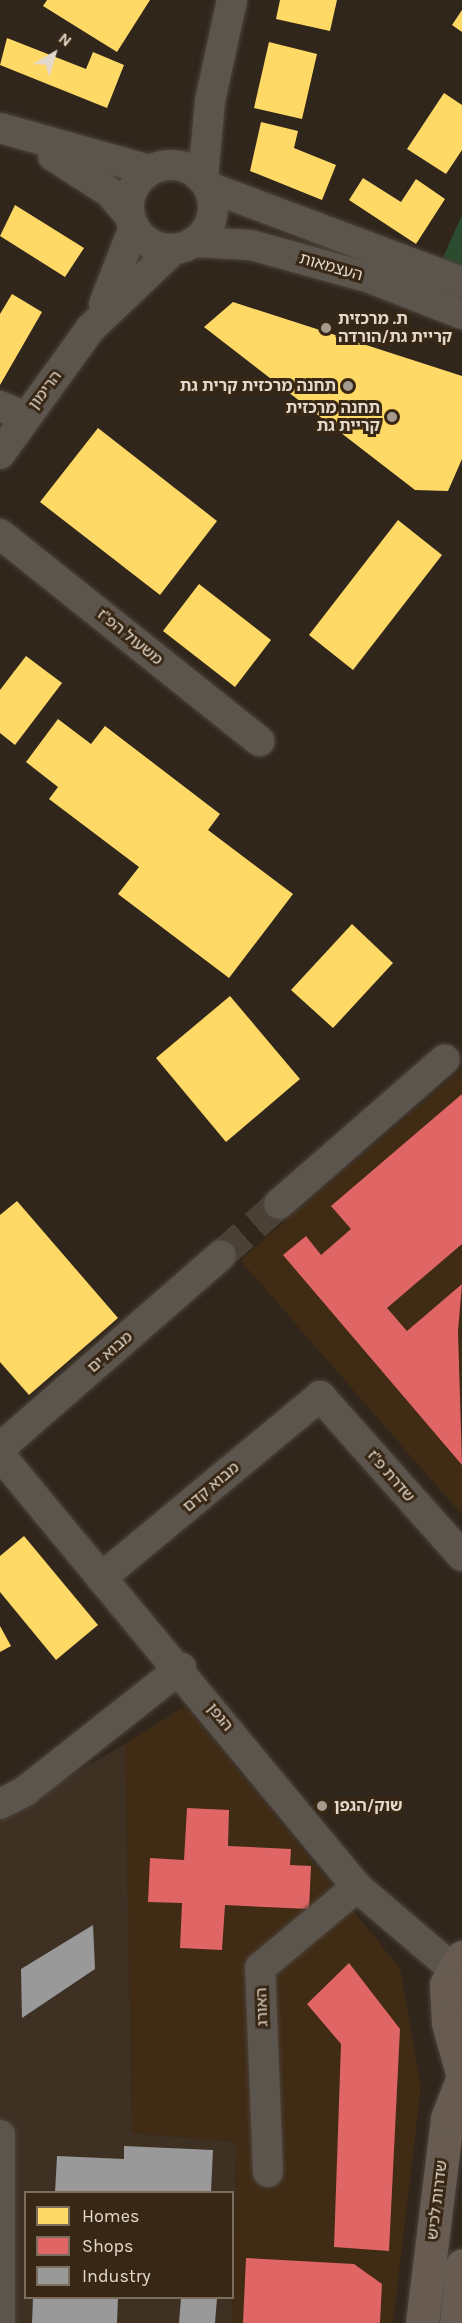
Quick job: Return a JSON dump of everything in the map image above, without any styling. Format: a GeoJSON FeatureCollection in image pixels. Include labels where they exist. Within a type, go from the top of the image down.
{"type":"FeatureCollection","features":[{"type":"Feature","properties":{"kind":"main road"},"geometry":{"type":"LineString","coordinates":[[457,1962],[446,1985],[448,2023],[462,2073]]}},
{"type":"Feature","properties":{"kind":"main road","name":"שדרות לכיש"},"geometry":{"type":"LineString","coordinates":[[422,2323],[447,2118],[462,2080]]}},
{"type":"Feature","properties":{"kind":"main road"},"geometry":{"type":"LineString","coordinates":[[456,2323],[462,2265]]}},
{"type":"Feature","properties":{"kind":"street"},"geometry":{"type":"LineString","coordinates":[[7,131],[93,180],[151,244],[184,246],[210,223],[206,183],[210,101],[232,0]]}},
{"type":"Feature","properties":{"kind":"street"},"geometry":{"type":"LineString","coordinates":[[132,221],[132,190],[155,168],[210,101]]}},
{"type":"Feature","properties":{"kind":"street"},"geometry":{"type":"LineString","coordinates":[[7,131],[155,168],[183,166],[206,183]]}},
{"type":"Feature","properties":{"kind":"street","name":"העצמאות"},"geometry":{"type":"LineString","coordinates":[[206,183],[462,282]]}},
{"type":"Feature","properties":{"kind":"street","name":"הרימון"},"geometry":{"type":"LineString","coordinates":[[91,328],[132,221]]}},
{"type":"Feature","properties":{"kind":"street","name":"העצמאות"},"geometry":{"type":"LineString","coordinates":[[184,246],[251,245],[370,278],[462,314]]}},
{"type":"Feature","properties":{"kind":"street","name":"הרימון"},"geometry":{"type":"LineString","coordinates":[[0,454],[13,411],[91,328],[184,246]]}},
{"type":"Feature","properties":{"kind":"street","name":"משעול הפ\"ז"},"geometry":{"type":"LineString","coordinates":[[0,534],[259,741]]}},
{"type":"Feature","properties":{"kind":"street"},"geometry":{"type":"LineString","coordinates":[[279,1204],[445,1059]]}},
{"type":"Feature","properties":{"kind":"street","name":"מבוא ים"},"geometry":{"type":"LineString","coordinates":[[0,1448],[221,1255]]}},
{"type":"Feature","properties":{"kind":"street","name":"שדרת פ\"ז"},"geometry":{"type":"LineString","coordinates":[[320,1396],[462,1556]]}},
{"type":"Feature","properties":{"kind":"street","name":"מבוא קדם"},"geometry":{"type":"LineString","coordinates":[[101,1578],[320,1396]]}},
{"type":"Feature","properties":{"kind":"street","name":"הגפן"},"geometry":{"type":"LineString","coordinates":[[0,1455],[101,1578],[181,1668],[357,1887],[457,1962]]}},
{"type":"Feature","properties":{"kind":"street"},"geometry":{"type":"LineString","coordinates":[[0,1804],[25,1791],[181,1668]]}},
{"type":"Feature","properties":{"kind":"street","name":"האורג"},"geometry":{"type":"LineString","coordinates":[[268,2172],[260,1968],[357,1887]]}},
{"type":"Feature","properties":{"kind":"street"},"geometry":{"type":"LineString","coordinates":[[0,2135],[0,2323]]}},
{"type":"Feature","properties":{"kind":"shaded area"},"geometry":{"type":"Polygon","coordinates":[[[462,1069],[462,1515],[240,1260],[462,1069]]]}},
{"type":"Feature","properties":{"kind":"shaded area"},"geometry":{"type":"Polygon","coordinates":[[[185,1706],[400,1968],[421,2087],[393,2323],[232,2323],[236,2142],[132,2133],[125,1744],[185,1706]]]}},
{"type":"Feature","properties":{"kind":"shaded area"},"geometry":{"type":"Polygon","coordinates":[[[125,1744],[132,2133],[236,2142],[234,2236],[234,2191],[24,2191],[24,2299],[232,2299],[232,2323],[0,2323],[0,1817],[125,1744]]]}},
{"type":"Feature","properties":{"kind":"green space"},"geometry":{"type":"Polygon","coordinates":[[[462,215],[462,269],[441,262],[462,215]]]}},
{"type":"Feature","properties":{"kind":"building: Homes"},"geometry":{"type":"Polygon","coordinates":[[[47,0],[150,0],[117,52],[43,6],[47,0]]]}},
{"type":"Feature","properties":{"kind":"building: Homes"},"geometry":{"type":"Polygon","coordinates":[[[280,0],[337,0],[330,31],[276,19],[280,0]]]}},
{"type":"Feature","properties":{"kind":"building: Homes"},"geometry":{"type":"Polygon","coordinates":[[[462,10],[462,32],[452,25],[462,10]]]}},
{"type":"Feature","properties":{"kind":"building: Homes"},"geometry":{"type":"Polygon","coordinates":[[[7,38],[86,69],[93,52],[124,65],[107,108],[0,65],[7,38]]]}},
{"type":"Feature","properties":{"kind":"building: Homes"},"geometry":{"type":"Polygon","coordinates":[[[269,42],[317,54],[302,119],[254,108],[269,42]]]}},
{"type":"Feature","properties":{"kind":"building: Homes"},"geometry":{"type":"Polygon","coordinates":[[[444,93],[462,105],[462,150],[446,174],[407,149],[444,93]]]}},
{"type":"Feature","properties":{"kind":"building: Homes"},"geometry":{"type":"Polygon","coordinates":[[[261,122],[298,131],[294,148],[336,165],[322,200],[250,171],[261,122]]]}},
{"type":"Feature","properties":{"kind":"building: Homes"},"geometry":{"type":"Polygon","coordinates":[[[363,178],[401,202],[416,179],[445,199],[416,244],[349,200],[363,178]]]}},
{"type":"Feature","properties":{"kind":"building: Homes"},"geometry":{"type":"Polygon","coordinates":[[[15,205],[84,248],[65,277],[0,236],[15,205]]]}},
{"type":"Feature","properties":{"kind":"building: Homes"},"geometry":{"type":"Polygon","coordinates":[[[12,294],[42,312],[0,385],[0,314],[12,294]]]}},
{"type":"Feature","properties":{"kind":"building: Homes","name":"תחנה מרכזית קריית גת"},"geometry":{"type":"Polygon","coordinates":[[[233,302],[462,376],[462,459],[448,491],[415,490],[204,327],[233,302]]]}},
{"type":"Feature","properties":{"kind":"building: Homes"},"geometry":{"type":"Polygon","coordinates":[[[98,428],[217,521],[160,595],[40,502],[98,428]]]}},
{"type":"Feature","properties":{"kind":"building: Homes"},"geometry":{"type":"Polygon","coordinates":[[[398,520],[442,555],[353,670],[309,635],[398,520]]]}},
{"type":"Feature","properties":{"kind":"building: Homes"},"geometry":{"type":"Polygon","coordinates":[[[199,584],[271,640],[235,687],[163,631],[199,584]]]}},
{"type":"Feature","properties":{"kind":"building: Homes"},"geometry":{"type":"Polygon","coordinates":[[[26,656],[62,683],[15,745],[0,733],[0,690],[26,656]]]}},
{"type":"Feature","properties":{"kind":"building: Homes"},"geometry":{"type":"Polygon","coordinates":[[[58,719],[91,744],[105,726],[220,814],[208,830],[293,894],[229,978],[118,894],[139,867],[49,799],[58,787],[26,762],[58,719]]]}},
{"type":"Feature","properties":{"kind":"building: Homes"},"geometry":{"type":"Polygon","coordinates":[[[352,924],[393,963],[333,1028],[291,990],[352,924]]]}},
{"type":"Feature","properties":{"kind":"building: Homes"},"geometry":{"type":"Polygon","coordinates":[[[230,996],[300,1079],[226,1142],[156,1058],[230,996]]]}},
{"type":"Feature","properties":{"kind":"building: Homes"},"geometry":{"type":"Polygon","coordinates":[[[17,1201],[118,1318],[29,1395],[0,1362],[0,1215],[17,1201]]]}},
{"type":"Feature","properties":{"kind":"building: Homes"},"geometry":{"type":"Polygon","coordinates":[[[24,1536],[98,1625],[56,1660],[0,1592],[0,1556],[24,1536]]]}},
{"type":"Feature","properties":{"kind":"building: Homes"},"geometry":{"type":"Polygon","coordinates":[[[0,1626],[11,1646],[0,1652],[0,1626]]]}},
{"type":"Feature","properties":{"kind":"building: Shops"},"geometry":{"type":"Polygon","coordinates":[[[462,1094],[462,1244],[387,1308],[407,1331],[462,1284],[458,1331],[462,1465],[283,1255],[306,1236],[321,1255],[351,1229],[331,1206],[462,1094]]]}},
{"type":"Feature","properties":{"kind":"building: Shops"},"geometry":{"type":"Polygon","coordinates":[[[187,1808],[229,1810],[228,1846],[291,1849],[290,1865],[311,1866],[309,1909],[225,1905],[222,1950],[180,1948],[182,1903],[148,1902],[150,1858],[184,1860],[187,1808]]]}},
{"type":"Feature","properties":{"kind":"building: Shops"},"geometry":{"type":"Polygon","coordinates":[[[349,1963],[400,2029],[389,2251],[334,2247],[341,2044],[307,2004],[349,1963]]]}},
{"type":"Feature","properties":{"kind":"building: Shops"},"geometry":{"type":"Polygon","coordinates":[[[246,2258],[354,2264],[382,2284],[380,2323],[243,2323],[246,2258]]]}},
{"type":"Feature","properties":{"kind":"building: Industry"},"geometry":{"type":"Polygon","coordinates":[[[93,1925],[95,1969],[22,2018],[21,1969],[93,1925]]]}},
{"type":"Feature","properties":{"kind":"building: Industry"},"geometry":{"type":"Polygon","coordinates":[[[124,2146],[213,2150],[211,2191],[55,2191],[57,2156],[124,2159],[124,2146]]]}},
{"type":"Feature","properties":{"kind":"building: Industry"},"geometry":{"type":"Polygon","coordinates":[[[33,2299],[118,2299],[117,2323],[32,2323],[33,2299]]]}},
{"type":"Feature","properties":{"kind":"building: Industry"},"geometry":{"type":"Polygon","coordinates":[[[181,2299],[217,2299],[215,2323],[179,2323],[181,2299]]]}},
{"type":"Feature","properties":{"kind":"tunnel"},"geometry":{"type":"LineString","coordinates":[[221,1255],[279,1204]]}},
{"type":"Feature","properties":{"kind":"place","name":"ת. מרכזית קריית גת/הורדה"},"geometry":{"type":"Point","coordinates":[326,328]}},
{"type":"Feature","properties":{"kind":"place","name":"תחנה מרכזית קרית גת"},"geometry":{"type":"Point","coordinates":[348,386]}},
{"type":"Feature","properties":{"kind":"place","name":"תחנה מרכזית קריית גת"},"geometry":{"type":"Point","coordinates":[392,417]}},
{"type":"Feature","properties":{"kind":"place","name":"שוק/הגפן"},"geometry":{"type":"Point","coordinates":[322,1806]}}]}
